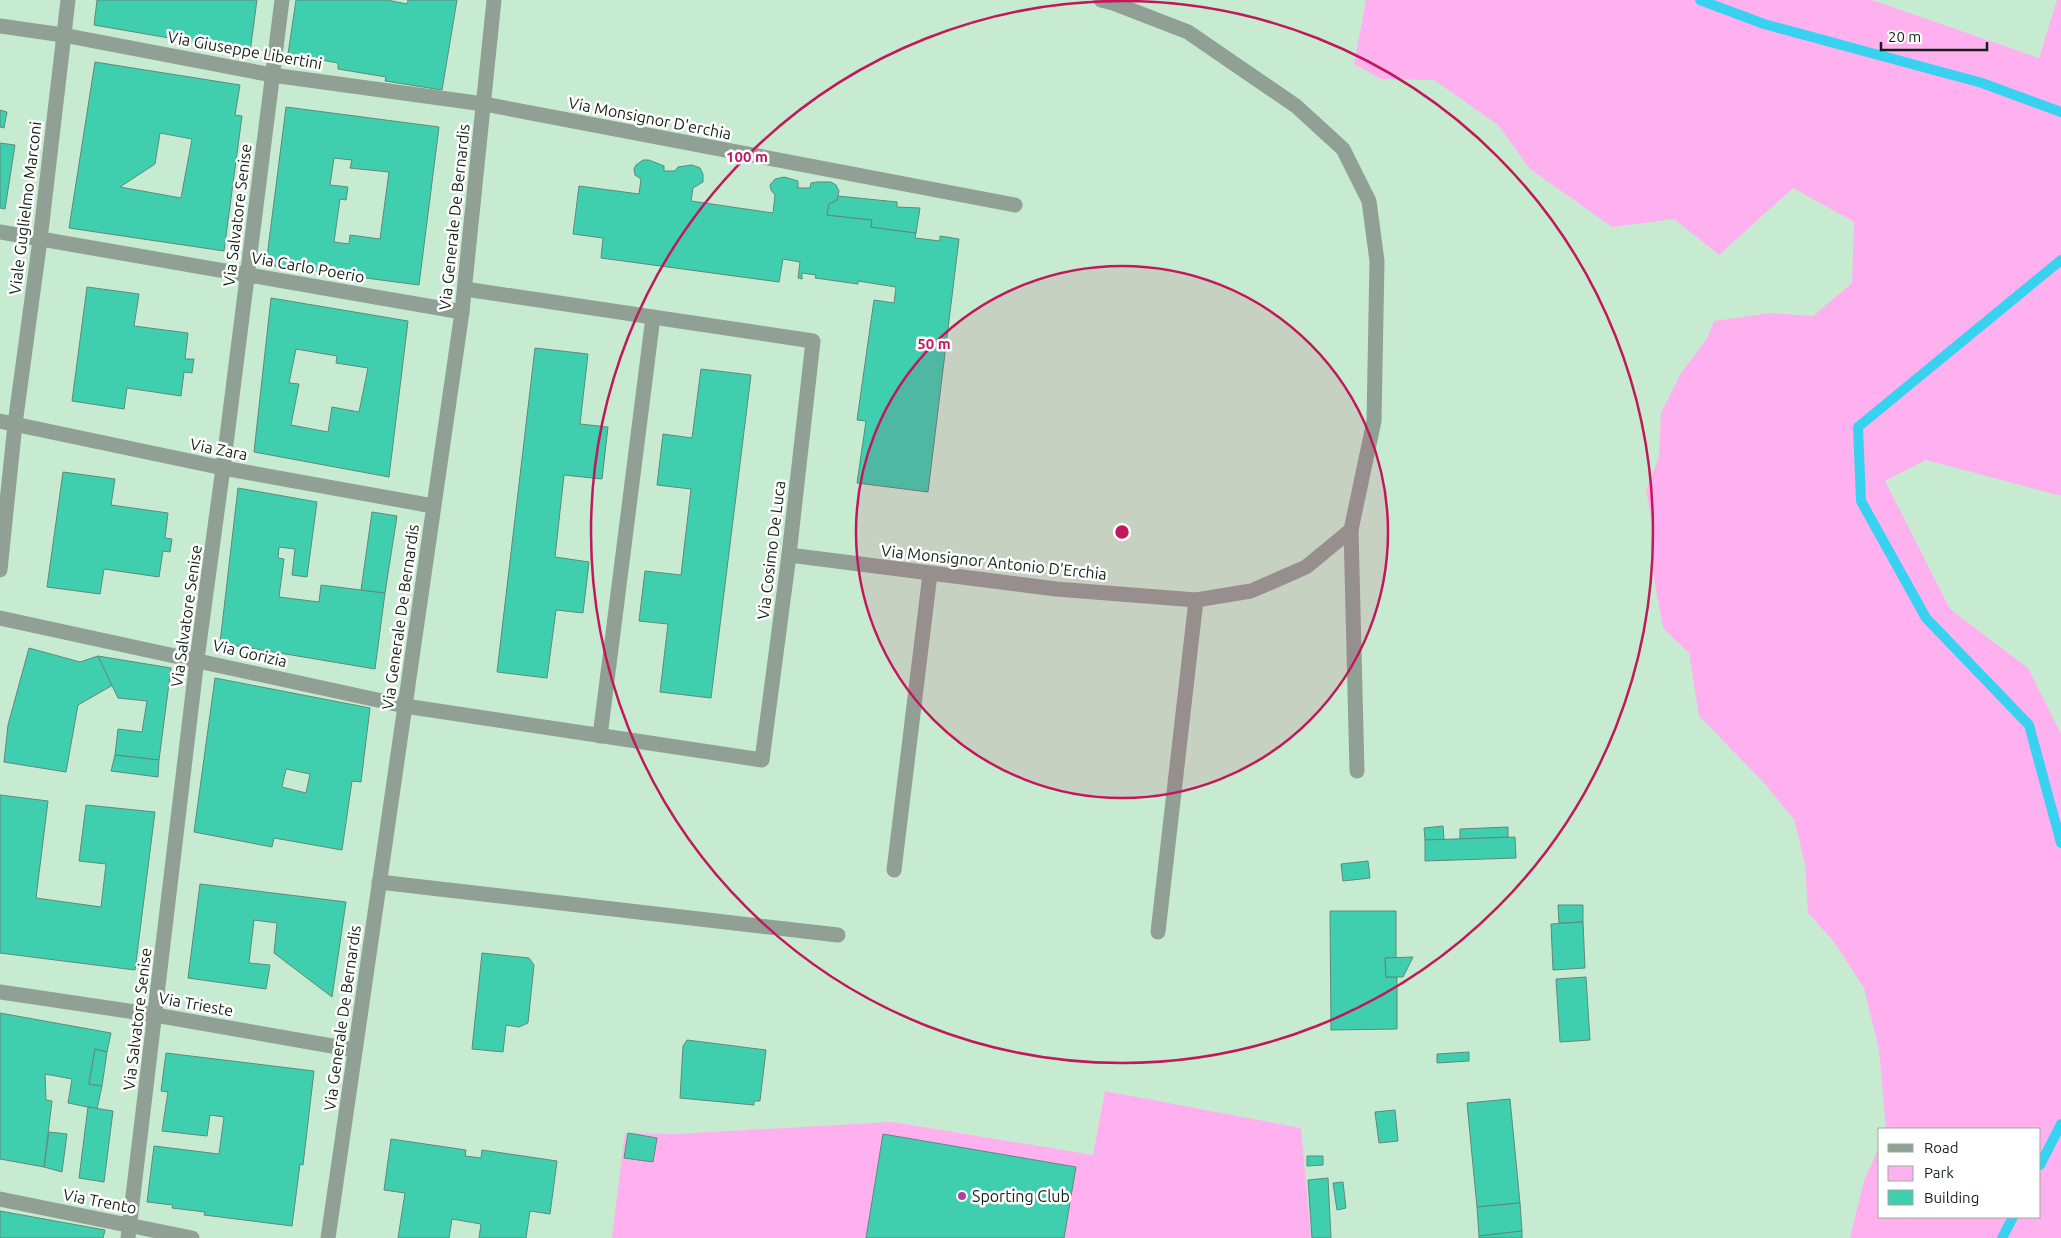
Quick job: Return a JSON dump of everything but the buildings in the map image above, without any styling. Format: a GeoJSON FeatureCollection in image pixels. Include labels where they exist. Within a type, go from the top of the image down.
{"type":"FeatureCollection","features":[{"type":"Feature","properties":{"kind":"street","name":"Viale Guglielmo Marconi"},"geometry":{"type":"LineString","coordinates":[[0,570],[15,424],[40,240],[68,0]]}},
{"type":"Feature","properties":{"kind":"street","name":"Via Salvatore Senise"},"geometry":{"type":"LineString","coordinates":[[129,1231],[197,659],[224,468],[282,0]]}},
{"type":"Feature","properties":{"kind":"street","name":"Via Generale De Bernardis"},"geometry":{"type":"LineString","coordinates":[[328,1238],[462,312],[494,0]]}},
{"type":"Feature","properties":{"kind":"street"},"geometry":{"type":"LineString","coordinates":[[1102,0],[1188,32],[1296,106],[1343,150],[1369,201],[1378,261],[1374,421],[1351,530],[1357,772]]}},
{"type":"Feature","properties":{"kind":"street","name":"Via Giuseppe Libertini"},"geometry":{"type":"LineString","coordinates":[[0,26],[63,34],[272,75],[484,104]]}},
{"type":"Feature","properties":{"kind":"street","name":"Via Monsignor D'erchia"},"geometry":{"type":"LineString","coordinates":[[484,104],[1015,206]]}},
{"type":"Feature","properties":{"kind":"street","name":"Via Carlo Poerio"},"geometry":{"type":"LineString","coordinates":[[0,232],[462,312]]}},
{"type":"Feature","properties":{"kind":"street","name":"Via Cosimo De Luca"},"geometry":{"type":"LineString","coordinates":[[405,706],[762,760],[789,555],[813,341],[465,289]]}},
{"type":"Feature","properties":{"kind":"street"},"geometry":{"type":"LineString","coordinates":[[600,736],[653,317]]}},
{"type":"Feature","properties":{"kind":"street","name":"Via Zara"},"geometry":{"type":"LineString","coordinates":[[0,421],[224,468],[433,506]]}},
{"type":"Feature","properties":{"kind":"street","name":"Via Monsignor Antonio D'Erchia"},"geometry":{"type":"LineString","coordinates":[[789,555],[930,574],[1056,588],[1196,600],[1251,591],[1306,567],[1351,530]]}},
{"type":"Feature","properties":{"kind":"street"},"geometry":{"type":"LineString","coordinates":[[894,870],[930,574]]}},
{"type":"Feature","properties":{"kind":"street"},"geometry":{"type":"LineString","coordinates":[[1158,932],[1196,600]]}},
{"type":"Feature","properties":{"kind":"street","name":"Via Gorizia"},"geometry":{"type":"LineString","coordinates":[[0,618],[197,659],[405,706]]}},
{"type":"Feature","properties":{"kind":"street"},"geometry":{"type":"LineString","coordinates":[[379,882],[838,935]]}},
{"type":"Feature","properties":{"kind":"street","name":"Via Trieste"},"geometry":{"type":"LineString","coordinates":[[0,992],[154,1015],[355,1050]]}},
{"type":"Feature","properties":{"kind":"street","name":"Via Trento"},"geometry":{"type":"LineString","coordinates":[[0,1199],[129,1231],[192,1238]]}},
{"type":"Feature","properties":{"kind":"green space"},"geometry":{"type":"Polygon","coordinates":[[[1366,0],[1872,0],[2039,58],[2057,0],[2061,0],[2061,496],[1926,460],[1885,481],[1950,609],[2028,668],[2061,734],[2061,1238],[1850,1238],[1864,1181],[1878,1150],[1878,1218],[2041,1218],[2041,1128],[1886,1128],[1879,1050],[1864,988],[1834,942],[1808,913],[1805,864],[1794,819],[1763,782],[1699,716],[1689,653],[1663,628],[1652,567],[1651,517],[1646,490],[1659,457],[1661,413],[1681,373],[1707,339],[1714,321],[1772,313],[1813,316],[1852,283],[1854,222],[1793,188],[1719,255],[1674,219],[1612,227],[1530,169],[1498,125],[1434,80],[1381,79],[1354,64],[1366,0]]]}},
{"type":"Feature","properties":{"kind":"green space","name":"Sporting Club"},"geometry":{"type":"Polygon","coordinates":[[[1105,1091],[1301,1128],[1311,1238],[612,1238],[625,1133],[674,1134],[893,1122],[1093,1155],[1105,1091]]]}},
{"type":"Feature","properties":{"kind":"waterway"},"geometry":{"type":"LineString","coordinates":[[1700,0],[1764,24],[1982,83],[2061,112]]}},
{"type":"Feature","properties":{"kind":"waterway"},"geometry":{"type":"LineString","coordinates":[[2061,260],[1858,427],[1861,501],[1926,618],[2029,725],[2061,843]]}},
{"type":"Feature","properties":{"kind":"waterway"},"geometry":{"type":"LineString","coordinates":[[2041,1163],[2061,1124]]}},
{"type":"Feature","properties":{"kind":"waterway"},"geometry":{"type":"LineString","coordinates":[[2002,1238],[2012,1218]]}},
{"type":"Feature","properties":{"kind":"place","name":"Sporting Club"},"geometry":{"type":"Point","coordinates":[962,1196]}}]}
